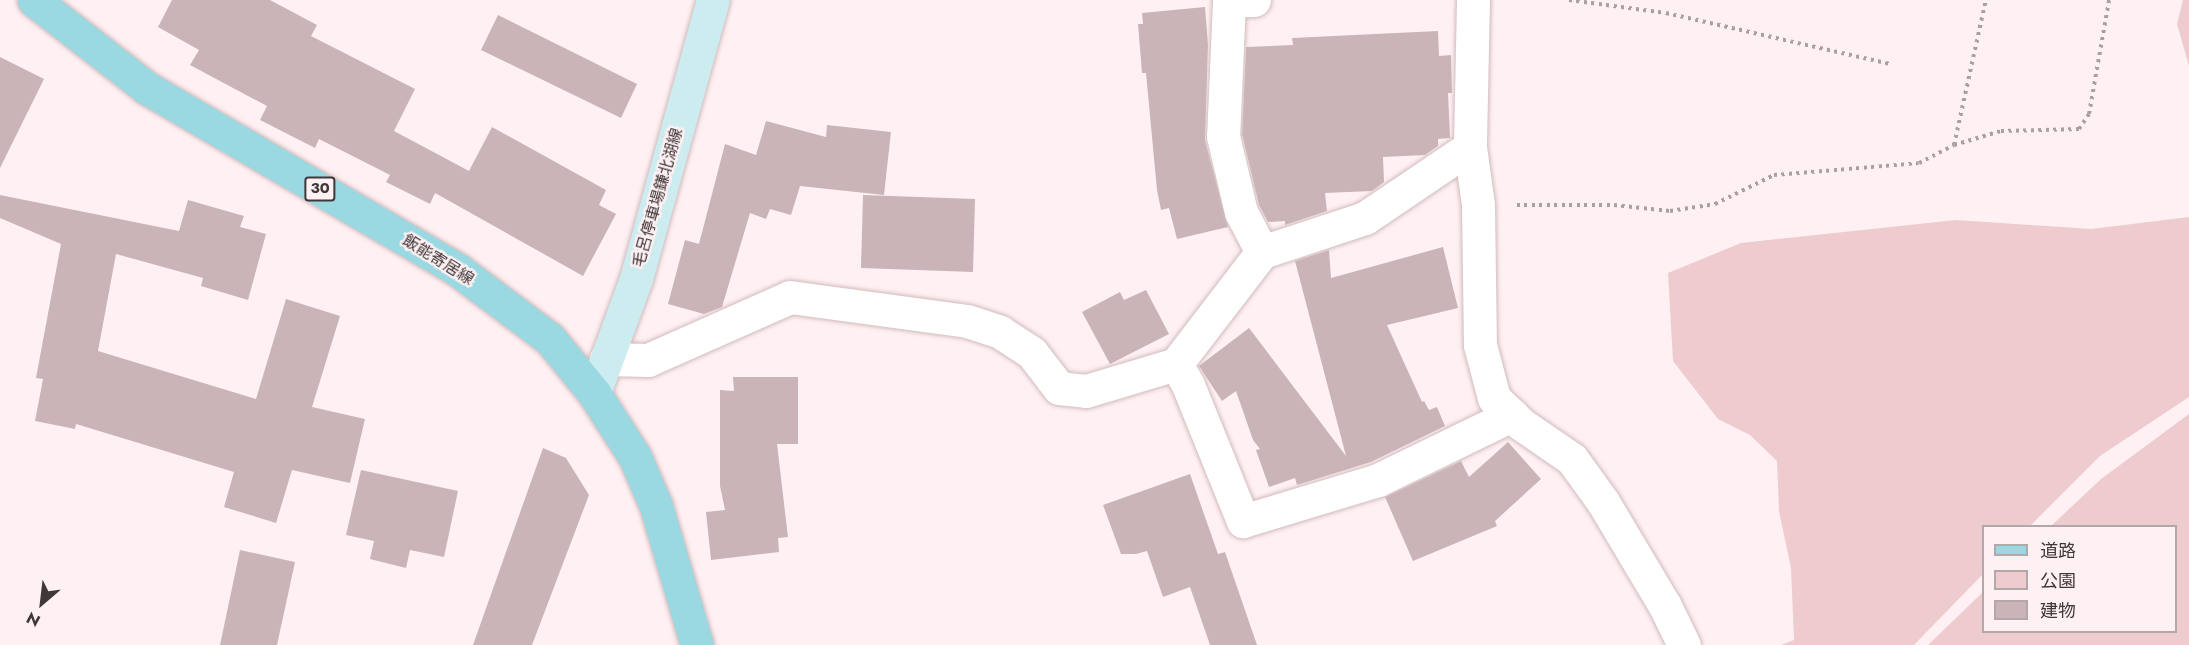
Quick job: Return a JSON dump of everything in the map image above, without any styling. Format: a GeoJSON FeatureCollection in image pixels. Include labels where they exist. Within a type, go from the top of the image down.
{"type":"FeatureCollection","features":[{"type":"Feature","properties":{"kind":"main road","name":"飯能寄居線"},"geometry":{"type":"LineString","coordinates":[[34,0],[147,88],[458,270],[550,339],[594,393],[635,457],[656,506],[697,645]]}},
{"type":"Feature","properties":{"kind":"main road","name":"毛呂停車場鎌北湖線"},"geometry":{"type":"LineString","coordinates":[[594,393],[636,279],[713,0]]}},
{"type":"Feature","properties":{"kind":"street"},"geometry":{"type":"LineString","coordinates":[[1254,0],[1229,2],[1223,136],[1241,212],[1262,252]]}},
{"type":"Feature","properties":{"kind":"street"},"geometry":{"type":"LineString","coordinates":[[1473,0],[1470,147],[1478,205],[1480,345],[1494,398],[1512,415],[1572,459],[1609,511],[1665,606],[1684,645]]}},
{"type":"Feature","properties":{"kind":"street"},"geometry":{"type":"LineString","coordinates":[[606,359],[648,360],[790,297],[967,321],[1000,332],[1032,353],[1059,388],[1086,391],[1176,364],[1262,252],[1365,218],[1470,147]]}},
{"type":"Feature","properties":{"kind":"street"},"geometry":{"type":"LineString","coordinates":[[1176,364],[1188,385],[1243,520],[1378,480],[1512,415]]}},
{"type":"Feature","properties":{"kind":"path"},"geometry":{"type":"LineString","coordinates":[[1569,0],[1666,13],[1890,63]]}},
{"type":"Feature","properties":{"kind":"path"},"geometry":{"type":"LineString","coordinates":[[1954,145],[1986,0]]}},
{"type":"Feature","properties":{"kind":"path"},"geometry":{"type":"LineString","coordinates":[[1478,205],[1614,205],[1670,211],[1715,204],[1774,175],[1919,164],[1954,145],[2001,130],[2079,129],[2089,114],[2109,0]]}},
{"type":"Feature","properties":{"kind":"green space"},"geometry":{"type":"Polygon","coordinates":[[[2183,0],[2189,0],[2189,66],[2177,24],[2183,0]]]}},
{"type":"Feature","properties":{"kind":"green space"},"geometry":{"type":"Polygon","coordinates":[[[2189,217],[2189,397],[2100,456],[2031,525],[1982,525],[1982,575],[1914,645],[1781,645],[1794,640],[1791,568],[1779,511],[1777,461],[1750,435],[1718,419],[1673,361],[1668,273],[1741,243],[1956,220],[2091,229],[2189,217]]]}},
{"type":"Feature","properties":{"kind":"green space"},"geometry":{"type":"Polygon","coordinates":[[[2189,414],[2189,645],[1928,645],[1982,593],[1982,633],[2177,633],[2177,525],[2052,525],[2101,479],[2189,414]]]}},
{"type":"Feature","properties":{"kind":"building"},"geometry":{"type":"Polygon","coordinates":[[[172,0],[270,0],[317,25],[311,36],[415,89],[394,131],[469,171],[492,127],[606,190],[599,205],[616,214],[583,276],[435,193],[430,204],[386,182],[390,175],[319,139],[315,148],[260,120],[267,106],[190,65],[199,50],[158,27],[172,0]]]}},
{"type":"Feature","properties":{"kind":"building"},"geometry":{"type":"Polygon","coordinates":[[[1205,7],[1208,45],[1205,140],[1228,227],[1177,239],[1169,208],[1161,210],[1157,190],[1146,73],[1142,73],[1138,24],[1143,24],[1142,13],[1205,7]]]}},
{"type":"Feature","properties":{"kind":"building"},"geometry":{"type":"Polygon","coordinates":[[[498,15],[637,84],[621,118],[481,50],[498,15]]]}},
{"type":"Feature","properties":{"kind":"building"},"geometry":{"type":"Polygon","coordinates":[[[1438,31],[1439,56],[1451,55],[1452,93],[1448,93],[1450,138],[1438,139],[1438,146],[1425,155],[1383,157],[1384,182],[1372,191],[1325,193],[1327,211],[1285,225],[1285,221],[1268,222],[1259,205],[1242,134],[1246,47],[1293,45],[1292,38],[1438,31]]]}},
{"type":"Feature","properties":{"kind":"building"},"geometry":{"type":"Polygon","coordinates":[[[0,57],[44,79],[0,168],[0,57]]]}},
{"type":"Feature","properties":{"kind":"building"},"geometry":{"type":"Polygon","coordinates":[[[766,121],[826,137],[827,125],[891,132],[884,195],[800,186],[791,215],[770,209],[766,219],[750,213],[722,307],[704,314],[668,304],[685,240],[699,244],[725,144],[756,155],[766,121]]]}},
{"type":"Feature","properties":{"kind":"building"},"geometry":{"type":"Polygon","coordinates":[[[0,195],[179,231],[188,200],[244,216],[240,227],[266,234],[248,300],[201,286],[203,278],[116,254],[98,351],[256,399],[286,299],[340,316],[312,407],[365,419],[350,483],[292,470],[276,523],[224,507],[234,472],[76,424],[75,429],[35,421],[43,379],[36,378],[61,244],[0,218],[0,195]]]}},
{"type":"Feature","properties":{"kind":"building"},"geometry":{"type":"Polygon","coordinates":[[[863,195],[975,199],[973,272],[861,268],[863,195]]]}},
{"type":"Feature","properties":{"kind":"building"},"geometry":{"type":"Polygon","coordinates":[[[1443,247],[1458,308],[1387,325],[1422,402],[1424,401],[1429,410],[1437,407],[1445,426],[1371,462],[1297,485],[1295,478],[1269,487],[1256,450],[1260,449],[1253,440],[1236,391],[1222,401],[1199,366],[1249,328],[1346,456],[1295,261],[1329,250],[1331,278],[1443,247]]]}},
{"type":"Feature","properties":{"kind":"building"},"geometry":{"type":"Polygon","coordinates":[[[1146,290],[1169,334],[1110,364],[1082,312],[1120,292],[1124,300],[1146,290]]]}},
{"type":"Feature","properties":{"kind":"building"},"geometry":{"type":"Polygon","coordinates":[[[733,377],[798,377],[798,444],[777,444],[788,537],[778,538],[779,552],[711,560],[706,512],[725,510],[720,486],[720,390],[734,391],[733,377]]]}},
{"type":"Feature","properties":{"kind":"building"},"geometry":{"type":"Polygon","coordinates":[[[1508,442],[1541,479],[1495,521],[1497,526],[1413,561],[1385,497],[1461,461],[1469,477],[1508,442]]]}},
{"type":"Feature","properties":{"kind":"building"},"geometry":{"type":"Polygon","coordinates":[[[543,448],[566,458],[589,495],[532,645],[473,645],[543,448]]]}},
{"type":"Feature","properties":{"kind":"building"},"geometry":{"type":"Polygon","coordinates":[[[361,470],[458,491],[444,557],[410,550],[406,568],[370,559],[374,541],[346,535],[361,470]]]}},
{"type":"Feature","properties":{"kind":"building"},"geometry":{"type":"Polygon","coordinates":[[[1190,474],[1218,554],[1225,552],[1257,645],[1210,645],[1190,587],[1163,597],[1147,551],[1121,554],[1103,505],[1190,474]]]}},
{"type":"Feature","properties":{"kind":"building"},"geometry":{"type":"Polygon","coordinates":[[[240,550],[295,562],[277,645],[220,645],[240,550]]]}}]}
